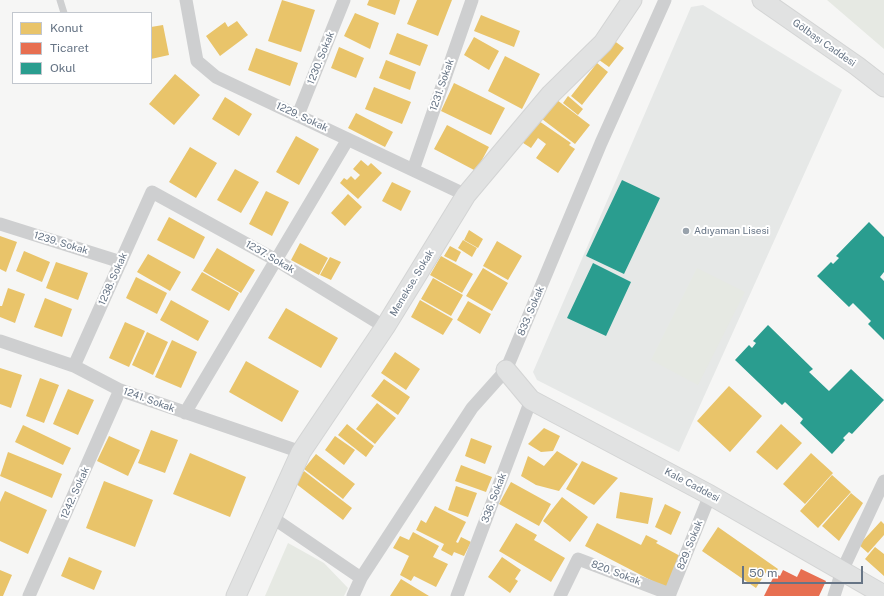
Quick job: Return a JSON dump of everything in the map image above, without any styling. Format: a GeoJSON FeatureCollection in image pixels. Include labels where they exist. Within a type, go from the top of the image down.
{"type":"FeatureCollection","features":[{"type":"Feature","properties":{"kind":"street","name":"1229. Sokak"},"geometry":{"type":"LineString","coordinates":[[186,0],[197,61],[216,77],[466,195]]}},
{"type":"Feature","properties":{"kind":"street","name":"1230. Sokak"},"geometry":{"type":"LineString","coordinates":[[298,115],[344,0]]}},
{"type":"Feature","properties":{"kind":"street","name":"1231. Sokak"},"geometry":{"type":"LineString","coordinates":[[413,170],[472,0]]}},
{"type":"Feature","properties":{"kind":"street","name":"Menekse. Sokak"},"geometry":{"type":"LineString","coordinates":[[236,596],[301,452],[385,327],[466,195],[550,95],[603,43],[632,0]]}},
{"type":"Feature","properties":{"kind":"street","name":"833. Sokak"},"geometry":{"type":"LineString","coordinates":[[353,596],[361,578],[472,408],[506,370],[601,143],[664,0]]}},
{"type":"Feature","properties":{"kind":"street","name":"Gölbaşı Caddesi"},"geometry":{"type":"LineString","coordinates":[[762,0],[858,66],[884,87]]}},
{"type":"Feature","properties":{"kind":"street"},"geometry":{"type":"LineString","coordinates":[[785,0],[858,66]]}},
{"type":"Feature","properties":{"kind":"street"},"geometry":{"type":"LineString","coordinates":[[185,413],[348,139]]}},
{"type":"Feature","properties":{"kind":"street","name":"1237. Sokak"},"geometry":{"type":"LineString","coordinates":[[152,192],[276,260],[385,327]]}},
{"type":"Feature","properties":{"kind":"street","name":"1238. Sokak"},"geometry":{"type":"LineString","coordinates":[[74,366],[152,192]]}},
{"type":"Feature","properties":{"kind":"street","name":"1239. Sokak"},"geometry":{"type":"LineString","coordinates":[[0,224],[121,262]]}},
{"type":"Feature","properties":{"kind":"street","name":"1241. Sokak"},"geometry":{"type":"LineString","coordinates":[[0,340],[74,366],[120,390],[301,452]]}},
{"type":"Feature","properties":{"kind":"street","name":"Kale Caddesi"},"geometry":{"type":"LineString","coordinates":[[506,370],[531,400],[710,495],[884,595]]}},
{"type":"Feature","properties":{"kind":"street","name":"1242. Sokak"},"geometry":{"type":"LineString","coordinates":[[29,596],[120,390]]}},
{"type":"Feature","properties":{"kind":"street","name":"336. Sokak"},"geometry":{"type":"LineString","coordinates":[[457,596],[531,400]]}},
{"type":"Feature","properties":{"kind":"street"},"geometry":{"type":"LineString","coordinates":[[834,596],[842,571],[884,481]]}},
{"type":"Feature","properties":{"kind":"street","name":"829. Sokak"},"geometry":{"type":"LineString","coordinates":[[670,595],[710,495]]}},
{"type":"Feature","properties":{"kind":"street"},"geometry":{"type":"LineString","coordinates":[[272,518],[361,578]]}},
{"type":"Feature","properties":{"kind":"street","name":"820. Sokak"},"geometry":{"type":"LineString","coordinates":[[560,596],[578,559],[670,595]]}},
{"type":"Feature","properties":{"kind":"lane"},"geometry":{"type":"LineString","coordinates":[[60,0],[64,12]]}},
{"type":"Feature","properties":{"kind":"shaded area"},"geometry":{"type":"Polygon","coordinates":[[[827,0],[884,0],[884,49],[827,0]]]}},
{"type":"Feature","properties":{"kind":"shaded area","name":"Adıyaman Lisesi"},"geometry":{"type":"Polygon","coordinates":[[[703,5],[842,90],[679,452],[537,380],[533,372],[691,7],[703,5]]]}},
{"type":"Feature","properties":{"kind":"shaded area"},"geometry":{"type":"Polygon","coordinates":[[[697,268],[745,292],[698,385],[651,360],[697,268]]]}},
{"type":"Feature","properties":{"kind":"shaded area"},"geometry":{"type":"Polygon","coordinates":[[[288,543],[324,563],[348,588],[344,596],[265,596],[288,543]]]}},
{"type":"Feature","properties":{"kind":"building: Konut"},"geometry":{"type":"Polygon","coordinates":[[[282,0],[315,10],[301,52],[268,41],[282,0]]]}},
{"type":"Feature","properties":{"kind":"building: Konut"},"geometry":{"type":"Polygon","coordinates":[[[369,0],[400,0],[395,15],[367,5],[369,0]]]}},
{"type":"Feature","properties":{"kind":"building: Konut"},"geometry":{"type":"Polygon","coordinates":[[[417,0],[452,0],[438,36],[407,24],[417,0]]]}},
{"type":"Feature","properties":{"kind":"building: Konut"},"geometry":{"type":"Polygon","coordinates":[[[355,13],[379,23],[370,49],[344,36],[355,13]]]}},
{"type":"Feature","properties":{"kind":"building: Konut"},"geometry":{"type":"Polygon","coordinates":[[[481,15],[520,31],[514,47],[474,31],[481,15]]]}},
{"type":"Feature","properties":{"kind":"building: Konut"},"geometry":{"type":"Polygon","coordinates":[[[237,21],[248,35],[220,56],[206,36],[225,22],[228,27],[237,21]]]}},
{"type":"Feature","properties":{"kind":"building: Konut"},"geometry":{"type":"Polygon","coordinates":[[[163,25],[169,55],[152,59],[152,27],[163,25]]]}},
{"type":"Feature","properties":{"kind":"building: Konut"},"geometry":{"type":"Polygon","coordinates":[[[397,33],[428,45],[420,66],[389,54],[397,33]]]}},
{"type":"Feature","properties":{"kind":"building: Konut"},"geometry":{"type":"Polygon","coordinates":[[[474,37],[499,51],[489,70],[464,55],[474,37]]]}},
{"type":"Feature","properties":{"kind":"building: Konut"},"geometry":{"type":"Polygon","coordinates":[[[609,37],[624,48],[609,67],[595,57],[609,37]]]}},
{"type":"Feature","properties":{"kind":"building: Konut"},"geometry":{"type":"Polygon","coordinates":[[[339,47],[364,58],[356,78],[331,68],[339,47]]]}},
{"type":"Feature","properties":{"kind":"building: Konut"},"geometry":{"type":"Polygon","coordinates":[[[256,48],[298,63],[290,86],[248,70],[256,48]]]}},
{"type":"Feature","properties":{"kind":"building: Konut"},"geometry":{"type":"Polygon","coordinates":[[[505,56],[540,74],[522,109],[488,91],[505,56]]]}},
{"type":"Feature","properties":{"kind":"building: Konut"},"geometry":{"type":"Polygon","coordinates":[[[386,60],[416,72],[410,90],[379,78],[386,60]]]}},
{"type":"Feature","properties":{"kind":"building: Konut"},"geometry":{"type":"Polygon","coordinates":[[[597,63],[608,72],[582,105],[571,96],[597,63]]]}},
{"type":"Feature","properties":{"kind":"building: Konut"},"geometry":{"type":"Polygon","coordinates":[[[175,74],[200,95],[174,125],[149,104],[175,74]]]}},
{"type":"Feature","properties":{"kind":"building: Konut"},"geometry":{"type":"Polygon","coordinates":[[[454,83],[505,108],[491,135],[441,111],[454,83]]]}},
{"type":"Feature","properties":{"kind":"building: Konut"},"geometry":{"type":"Polygon","coordinates":[[[374,87],[411,102],[402,124],[365,109],[374,87]]]}},
{"type":"Feature","properties":{"kind":"building: Konut"},"geometry":{"type":"Polygon","coordinates":[[[568,96],[583,109],[578,115],[563,103],[568,96]]]}},
{"type":"Feature","properties":{"kind":"building: Konut"},"geometry":{"type":"Polygon","coordinates":[[[225,97],[252,114],[239,136],[212,119],[225,97]]]}},
{"type":"Feature","properties":{"kind":"building: Konut"},"geometry":{"type":"Polygon","coordinates":[[[557,100],[590,125],[575,144],[542,119],[557,100]]]}},
{"type":"Feature","properties":{"kind":"building: Konut"},"geometry":{"type":"Polygon","coordinates":[[[356,113],[393,132],[385,147],[348,128],[356,113]]]}},
{"type":"Feature","properties":{"kind":"building: Konut"},"geometry":{"type":"Polygon","coordinates":[[[536,119],[571,143],[569,145],[575,149],[558,173],[536,158],[546,144],[538,138],[531,148],[520,141],[536,119]]]}},
{"type":"Feature","properties":{"kind":"building: Konut"},"geometry":{"type":"Polygon","coordinates":[[[447,125],[489,147],[476,171],[434,149],[447,125]]]}},
{"type":"Feature","properties":{"kind":"building: Konut"},"geometry":{"type":"Polygon","coordinates":[[[296,136],[319,149],[299,185],[276,172],[296,136]]]}},
{"type":"Feature","properties":{"kind":"building: Konut"},"geometry":{"type":"Polygon","coordinates":[[[190,147],[217,163],[196,198],[169,182],[190,147]]]}},
{"type":"Feature","properties":{"kind":"building: Konut"},"geometry":{"type":"Polygon","coordinates":[[[361,160],[368,166],[371,163],[382,173],[358,199],[340,183],[344,178],[347,180],[351,176],[355,180],[360,175],[353,169],[361,160]]]}},
{"type":"Feature","properties":{"kind":"building: Konut"},"geometry":{"type":"Polygon","coordinates":[[[235,169],[259,182],[241,213],[217,200],[235,169]]]}},
{"type":"Feature","properties":{"kind":"building: Konut"},"geometry":{"type":"Polygon","coordinates":[[[392,182],[411,191],[401,211],[382,201],[392,182]]]}},
{"type":"Feature","properties":{"kind":"building: Konut"},"geometry":{"type":"Polygon","coordinates":[[[266,191],[289,202],[272,236],[249,224],[266,191]]]}},
{"type":"Feature","properties":{"kind":"building: Konut"},"geometry":{"type":"Polygon","coordinates":[[[348,194],[362,207],[345,226],[331,213],[348,194]]]}},
{"type":"Feature","properties":{"kind":"building: Konut"},"geometry":{"type":"Polygon","coordinates":[[[169,217],[205,237],[194,259],[157,240],[169,217]]]}},
{"type":"Feature","properties":{"kind":"building: Konut"},"geometry":{"type":"Polygon","coordinates":[[[469,230],[483,239],[478,248],[464,240],[469,230]]]}},
{"type":"Feature","properties":{"kind":"building: Konut"},"geometry":{"type":"Polygon","coordinates":[[[0,236],[17,242],[6,272],[0,269],[0,236]]]}},
{"type":"Feature","properties":{"kind":"building: Konut"},"geometry":{"type":"Polygon","coordinates":[[[463,240],[477,248],[472,257],[458,248],[463,240]]]}},
{"type":"Feature","properties":{"kind":"building: Konut"},"geometry":{"type":"Polygon","coordinates":[[[497,241],[522,256],[508,280],[483,266],[497,241]]]}},
{"type":"Feature","properties":{"kind":"building: Konut"},"geometry":{"type":"Polygon","coordinates":[[[300,243],[328,258],[319,275],[291,260],[300,243]]]}},
{"type":"Feature","properties":{"kind":"building: Konut"},"geometry":{"type":"Polygon","coordinates":[[[450,246],[461,252],[456,262],[444,256],[450,246]]]}},
{"type":"Feature","properties":{"kind":"building: Konut"},"geometry":{"type":"Polygon","coordinates":[[[217,248],[255,270],[241,293],[203,271],[217,248]]]}},
{"type":"Feature","properties":{"kind":"building: Konut"},"geometry":{"type":"Polygon","coordinates":[[[24,251],[50,262],[42,282],[16,271],[24,251]]]}},
{"type":"Feature","properties":{"kind":"building: Konut"},"geometry":{"type":"Polygon","coordinates":[[[148,254],[181,272],[170,291],[137,272],[148,254]]]}},
{"type":"Feature","properties":{"kind":"building: Konut"},"geometry":{"type":"Polygon","coordinates":[[[441,256],[473,274],[462,293],[430,275],[441,256]]]}},
{"type":"Feature","properties":{"kind":"building: Konut"},"geometry":{"type":"Polygon","coordinates":[[[330,257],[341,262],[331,280],[320,275],[330,257]]]}},
{"type":"Feature","properties":{"kind":"building: Konut"},"geometry":{"type":"Polygon","coordinates":[[[56,262],[88,273],[78,300],[46,288],[56,262]]]}},
{"type":"Feature","properties":{"kind":"building: Konut"},"geometry":{"type":"Polygon","coordinates":[[[483,268],[508,283],[492,311],[466,296],[483,268]]]}},
{"type":"Feature","properties":{"kind":"building: Konut"},"geometry":{"type":"Polygon","coordinates":[[[202,272],[239,293],[229,311],[191,290],[202,272]]]}},
{"type":"Feature","properties":{"kind":"building: Konut"},"geometry":{"type":"Polygon","coordinates":[[[136,277],[167,293],[157,314],[126,298],[136,277]]]}},
{"type":"Feature","properties":{"kind":"building: Konut"},"geometry":{"type":"Polygon","coordinates":[[[433,278],[463,295],[451,316],[421,299],[433,278]]]}},
{"type":"Feature","properties":{"kind":"building: Konut"},"geometry":{"type":"Polygon","coordinates":[[[8,288],[25,294],[15,323],[0,317],[0,306],[2,306],[8,288]]]}},
{"type":"Feature","properties":{"kind":"building: Konut"},"geometry":{"type":"Polygon","coordinates":[[[45,298],[72,309],[62,337],[34,327],[45,298]]]}},
{"type":"Feature","properties":{"kind":"building: Konut"},"geometry":{"type":"Polygon","coordinates":[[[171,300],[209,321],[198,341],[160,320],[171,300]]]}},
{"type":"Feature","properties":{"kind":"building: Konut"},"geometry":{"type":"Polygon","coordinates":[[[420,300],[453,319],[443,335],[411,317],[420,300]]]}},
{"type":"Feature","properties":{"kind":"building: Konut"},"geometry":{"type":"Polygon","coordinates":[[[468,301],[491,314],[480,334],[457,320],[468,301]]]}},
{"type":"Feature","properties":{"kind":"building: Konut"},"geometry":{"type":"Polygon","coordinates":[[[286,308],[338,338],[321,368],[268,338],[286,308]]]}},
{"type":"Feature","properties":{"kind":"building: Konut"},"geometry":{"type":"Polygon","coordinates":[[[125,322],[145,331],[129,367],[109,358],[125,322]]]}},
{"type":"Feature","properties":{"kind":"building: Konut"},"geometry":{"type":"Polygon","coordinates":[[[147,332],[168,342],[153,375],[132,365],[147,332]]]}},
{"type":"Feature","properties":{"kind":"building: Konut"},"geometry":{"type":"Polygon","coordinates":[[[172,340],[197,352],[181,388],[155,377],[172,340]]]}},
{"type":"Feature","properties":{"kind":"building: Konut"},"geometry":{"type":"Polygon","coordinates":[[[395,352],[420,369],[406,390],[381,373],[395,352]]]}},
{"type":"Feature","properties":{"kind":"building: Konut"},"geometry":{"type":"Polygon","coordinates":[[[246,361],[299,391],[282,422],[229,392],[246,361]]]}},
{"type":"Feature","properties":{"kind":"building: Konut"},"geometry":{"type":"Polygon","coordinates":[[[0,368],[22,375],[11,408],[0,404],[0,368]]]}},
{"type":"Feature","properties":{"kind":"building: Konut"},"geometry":{"type":"Polygon","coordinates":[[[40,378],[59,385],[44,423],[26,416],[40,378]]]}},
{"type":"Feature","properties":{"kind":"building: Konut"},"geometry":{"type":"Polygon","coordinates":[[[384,379],[410,397],[398,415],[371,396],[384,379]]]}},
{"type":"Feature","properties":{"kind":"building: Konut"},"geometry":{"type":"Polygon","coordinates":[[[729,386],[762,416],[730,452],[697,421],[729,386]]]}},
{"type":"Feature","properties":{"kind":"building: Konut"},"geometry":{"type":"Polygon","coordinates":[[[68,389],[94,400],[78,435],[53,424],[68,389]]]}},
{"type":"Feature","properties":{"kind":"building: Konut"},"geometry":{"type":"Polygon","coordinates":[[[377,403],[396,418],[375,444],[356,429],[377,403]]]}},
{"type":"Feature","properties":{"kind":"building: Konut"},"geometry":{"type":"Polygon","coordinates":[[[347,424],[374,446],[366,457],[338,435],[347,424]]]}},
{"type":"Feature","properties":{"kind":"building: Konut"},"geometry":{"type":"Polygon","coordinates":[[[781,424],[802,443],[777,470],[756,452],[781,424]]]}},
{"type":"Feature","properties":{"kind":"building: Konut"},"geometry":{"type":"Polygon","coordinates":[[[23,425],[71,448],[63,465],[15,442],[23,425]]]}},
{"type":"Feature","properties":{"kind":"building: Konut"},"geometry":{"type":"Polygon","coordinates":[[[544,428],[560,436],[553,451],[541,452],[528,444],[544,428]]]}},
{"type":"Feature","properties":{"kind":"building: Konut"},"geometry":{"type":"Polygon","coordinates":[[[151,430],[178,440],[165,473],[138,463],[151,430]]]}},
{"type":"Feature","properties":{"kind":"building: Konut"},"geometry":{"type":"Polygon","coordinates":[[[109,436],[140,450],[128,476],[97,461],[109,436]]]}},
{"type":"Feature","properties":{"kind":"building: Konut"},"geometry":{"type":"Polygon","coordinates":[[[335,436],[355,450],[344,465],[325,450],[335,436]]]}},
{"type":"Feature","properties":{"kind":"building: Konut"},"geometry":{"type":"Polygon","coordinates":[[[471,438],[492,446],[485,464],[465,456],[471,438]]]}},
{"type":"Feature","properties":{"kind":"building: Konut"},"geometry":{"type":"Polygon","coordinates":[[[557,451],[578,464],[559,491],[536,485],[521,476],[528,456],[544,466],[557,451]]]}},
{"type":"Feature","properties":{"kind":"building: Konut"},"geometry":{"type":"Polygon","coordinates":[[[8,452],[62,474],[52,498],[0,476],[8,452]]]}},
{"type":"Feature","properties":{"kind":"building: Konut"},"geometry":{"type":"Polygon","coordinates":[[[190,453],[246,477],[230,517],[173,494],[190,453]]]}},
{"type":"Feature","properties":{"kind":"building: Konut"},"geometry":{"type":"Polygon","coordinates":[[[811,453],[833,473],[805,504],[783,484],[811,453]]]}},
{"type":"Feature","properties":{"kind":"building: Konut"},"geometry":{"type":"Polygon","coordinates":[[[316,454],[355,484],[343,499],[304,469],[316,454]]]}},
{"type":"Feature","properties":{"kind":"building: Konut"},"geometry":{"type":"Polygon","coordinates":[[[582,461],[618,478],[594,505],[566,489],[582,461]]]}},
{"type":"Feature","properties":{"kind":"building: Konut"},"geometry":{"type":"Polygon","coordinates":[[[461,465],[492,477],[486,492],[455,481],[461,465]]]}},
{"type":"Feature","properties":{"kind":"building: Konut"},"geometry":{"type":"Polygon","coordinates":[[[304,471],[352,508],[343,520],[295,483],[304,471]]]}},
{"type":"Feature","properties":{"kind":"building: Konut"},"geometry":{"type":"Polygon","coordinates":[[[832,475],[851,492],[818,528],[800,511],[832,475]]]}},
{"type":"Feature","properties":{"kind":"building: Konut"},"geometry":{"type":"Polygon","coordinates":[[[104,481],[153,500],[135,547],[86,528],[104,481]]]}},
{"type":"Feature","properties":{"kind":"building: Konut"},"geometry":{"type":"Polygon","coordinates":[[[511,482],[551,504],[539,526],[499,504],[511,482]]]}},
{"type":"Feature","properties":{"kind":"building: Konut"},"geometry":{"type":"Polygon","coordinates":[[[456,486],[477,493],[468,517],[448,510],[456,486]]]}},
{"type":"Feature","properties":{"kind":"building: Konut"},"geometry":{"type":"Polygon","coordinates":[[[5,491],[47,510],[28,554],[0,541],[0,502],[5,491]]]}},
{"type":"Feature","properties":{"kind":"building: Konut"},"geometry":{"type":"Polygon","coordinates":[[[620,492],[653,498],[648,524],[616,518],[620,492]]]}},
{"type":"Feature","properties":{"kind":"building: Konut"},"geometry":{"type":"Polygon","coordinates":[[[851,493],[863,503],[839,541],[822,526],[851,493]]]}},
{"type":"Feature","properties":{"kind":"building: Konut"},"geometry":{"type":"Polygon","coordinates":[[[562,497],[588,517],[570,542],[543,521],[562,497]]]}},
{"type":"Feature","properties":{"kind":"building: Konut"},"geometry":{"type":"Polygon","coordinates":[[[665,504],[681,512],[671,535],[655,527],[665,504]]]}},
{"type":"Feature","properties":{"kind":"building: Konut"},"geometry":{"type":"Polygon","coordinates":[[[435,506],[466,522],[456,542],[458,543],[461,537],[471,542],[464,556],[454,552],[452,556],[441,550],[444,544],[416,530],[421,520],[426,523],[435,506]]]}},
{"type":"Feature","properties":{"kind":"building: Konut"},"geometry":{"type":"Polygon","coordinates":[[[881,521],[884,524],[884,535],[868,553],[859,545],[881,521]]]}},
{"type":"Feature","properties":{"kind":"building: Konut"},"geometry":{"type":"Polygon","coordinates":[[[516,523],[537,535],[534,540],[565,558],[551,582],[499,551],[516,523]]]}},
{"type":"Feature","properties":{"kind":"building: Konut"},"geometry":{"type":"Polygon","coordinates":[[[597,523],[641,545],[646,535],[658,541],[656,543],[682,557],[666,588],[585,546],[597,523]]]}},
{"type":"Feature","properties":{"kind":"building: Konut"},"geometry":{"type":"Polygon","coordinates":[[[718,527],[778,569],[775,573],[768,569],[756,588],[702,551],[718,527]]]}},
{"type":"Feature","properties":{"kind":"building: Konut"},"geometry":{"type":"Polygon","coordinates":[[[413,532],[439,546],[433,557],[448,564],[436,587],[414,576],[411,581],[400,575],[409,556],[393,548],[400,536],[409,540],[413,532]]]}},
{"type":"Feature","properties":{"kind":"building: Konut"},"geometry":{"type":"Polygon","coordinates":[[[875,547],[884,554],[884,576],[865,559],[875,547]]]}},
{"type":"Feature","properties":{"kind":"building: Konut"},"geometry":{"type":"Polygon","coordinates":[[[69,557],[102,571],[94,590],[61,576],[69,557]]]}},
{"type":"Feature","properties":{"kind":"building: Konut"},"geometry":{"type":"Polygon","coordinates":[[[502,557],[521,570],[515,579],[518,581],[510,593],[488,577],[502,557]]]}},
{"type":"Feature","properties":{"kind":"building: Konut"},"geometry":{"type":"Polygon","coordinates":[[[0,570],[12,575],[3,596],[0,596],[0,570]]]}},
{"type":"Feature","properties":{"kind":"building: Konut"},"geometry":{"type":"Polygon","coordinates":[[[401,579],[429,596],[390,596],[401,579]]]}},
{"type":"Feature","properties":{"kind":"building: Ticaret"},"geometry":{"type":"Polygon","coordinates":[[[801,569],[826,581],[819,596],[764,596],[775,574],[780,576],[783,570],[797,577],[801,569]]]}},
{"type":"Feature","properties":{"kind":"building: Okul"},"geometry":{"type":"Polygon","coordinates":[[[622,180],[660,198],[624,274],[586,256],[622,180]]]}},
{"type":"Feature","properties":{"kind":"building: Okul"},"geometry":{"type":"Polygon","coordinates":[[[869,222],[884,237],[884,272],[880,277],[884,281],[884,340],[868,324],[871,321],[853,303],[849,307],[817,276],[831,262],[833,264],[839,258],[836,256],[869,222]]]}},
{"type":"Feature","properties":{"kind":"building: Okul"},"geometry":{"type":"Polygon","coordinates":[[[593,263],[631,282],[606,336],[567,318],[593,263]]]}},
{"type":"Feature","properties":{"kind":"building: Okul"},"geometry":{"type":"Polygon","coordinates":[[[768,325],[813,369],[809,372],[829,391],[851,369],[884,400],[852,434],[849,432],[843,438],[845,440],[832,454],[800,423],[803,419],[785,402],[782,405],[735,360],[749,345],[752,348],[756,343],[753,341],[768,325]]]}},
{"type":"Feature","properties":{"kind":"place","name":"Adıyaman Lisesi"},"geometry":{"type":"Point","coordinates":[686,231]}}]}
